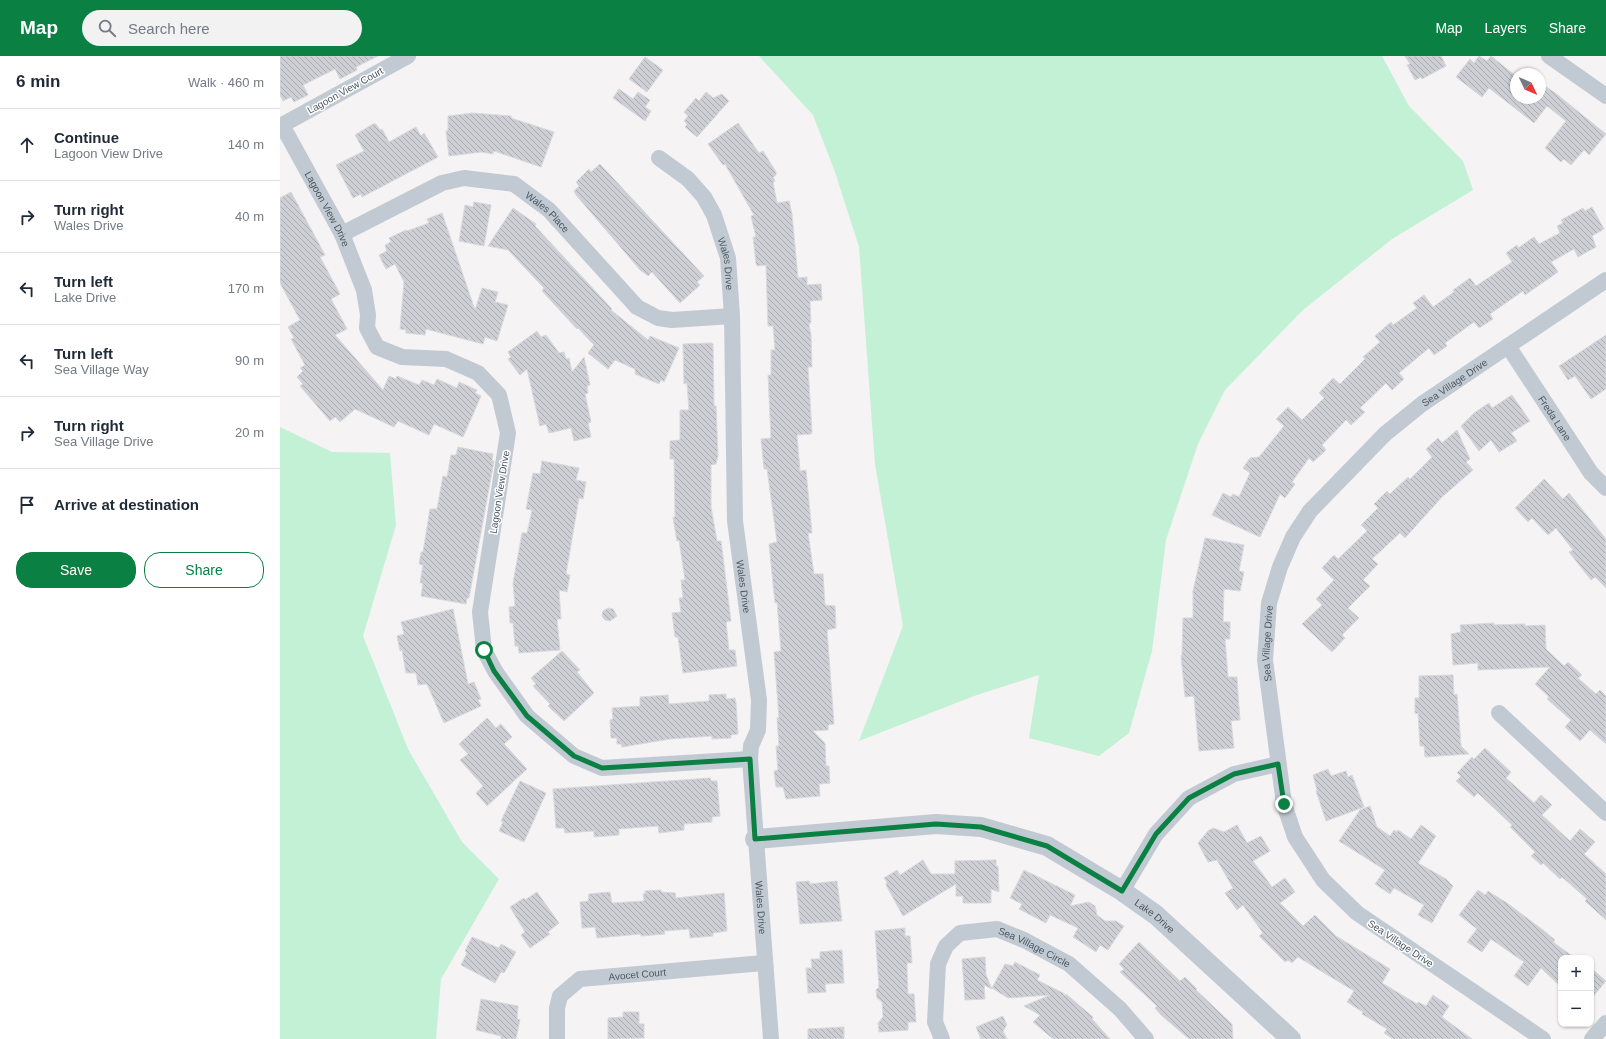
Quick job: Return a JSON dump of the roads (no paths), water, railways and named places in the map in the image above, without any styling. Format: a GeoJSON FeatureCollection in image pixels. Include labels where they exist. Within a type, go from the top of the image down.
{"type":"FeatureCollection","features":[{"type":"Feature","properties":{"kind":"street","name":"Lagoon View Court"},"geometry":{"type":"LineString","coordinates":[[282,125],[408,56]]}},
{"type":"Feature","properties":{"kind":"street"},"geometry":{"type":"LineString","coordinates":[[1549,56],[1606,96]]}},
{"type":"Feature","properties":{"kind":"street","name":"Lagoon View Drive"},"geometry":{"type":"LineString","coordinates":[[282,125],[342,234],[364,290],[368,315],[367,328],[377,347],[402,357],[446,359],[478,373],[499,395],[508,433],[480,612],[484,650],[494,671],[527,716],[574,756],[602,768],[750,759]]}},
{"type":"Feature","properties":{"kind":"street","name":"Wales Drive"},"geometry":{"type":"LineString","coordinates":[[659,158],[688,179],[704,197],[714,215],[728,258],[732,316],[735,521],[759,700],[758,730],[751,746],[750,759],[764,963],[771,1039]]}},
{"type":"Feature","properties":{"kind":"street","name":"Wales Place"},"geometry":{"type":"LineString","coordinates":[[342,234],[442,183],[464,178],[514,184],[549,210],[637,307],[658,318],[672,320],[732,316]]}},
{"type":"Feature","properties":{"kind":"street","name":"Sea Village Drive"},"geometry":{"type":"LineString","coordinates":[[1543,1039],[1358,913],[1323,880],[1295,837],[1284,804],[1265,660],[1268,610],[1280,567],[1293,538],[1310,511],[1385,434],[1422,404],[1606,280]]}},
{"type":"Feature","properties":{"kind":"street","name":"Freda Lane"},"geometry":{"type":"LineString","coordinates":[[1508,346],[1591,473],[1606,488]]}},
{"type":"Feature","properties":{"kind":"street"},"geometry":{"type":"LineString","coordinates":[[1499,713],[1606,813]]}},
{"type":"Feature","properties":{"kind":"street"},"geometry":{"type":"LineString","coordinates":[[1122,891],[1156,834],[1189,798],[1234,774],[1278,764]]}},
{"type":"Feature","properties":{"kind":"street","name":"Lake Drive"},"geometry":{"type":"LineString","coordinates":[[755,839],[936,824],[981,827],[1047,846],[1122,891],[1156,915],[1291,1039]]}},
{"type":"Feature","properties":{"kind":"street","name":"Sea Village Circle"},"geometry":{"type":"LineString","coordinates":[[942,1039],[935,1022],[938,964],[946,946],[960,933],[997,929],[1024,940],[1069,964],[1120,1009],[1146,1039]]}},
{"type":"Feature","properties":{"kind":"street","name":"Avocet Court"},"geometry":{"type":"LineString","coordinates":[[557,1039],[557,1008],[560,996],[580,979],[764,963]]}},
{"type":"Feature","properties":{"kind":"street"},"geometry":{"type":"LineString","coordinates":[[1592,1039],[1606,1023]]}}]}
